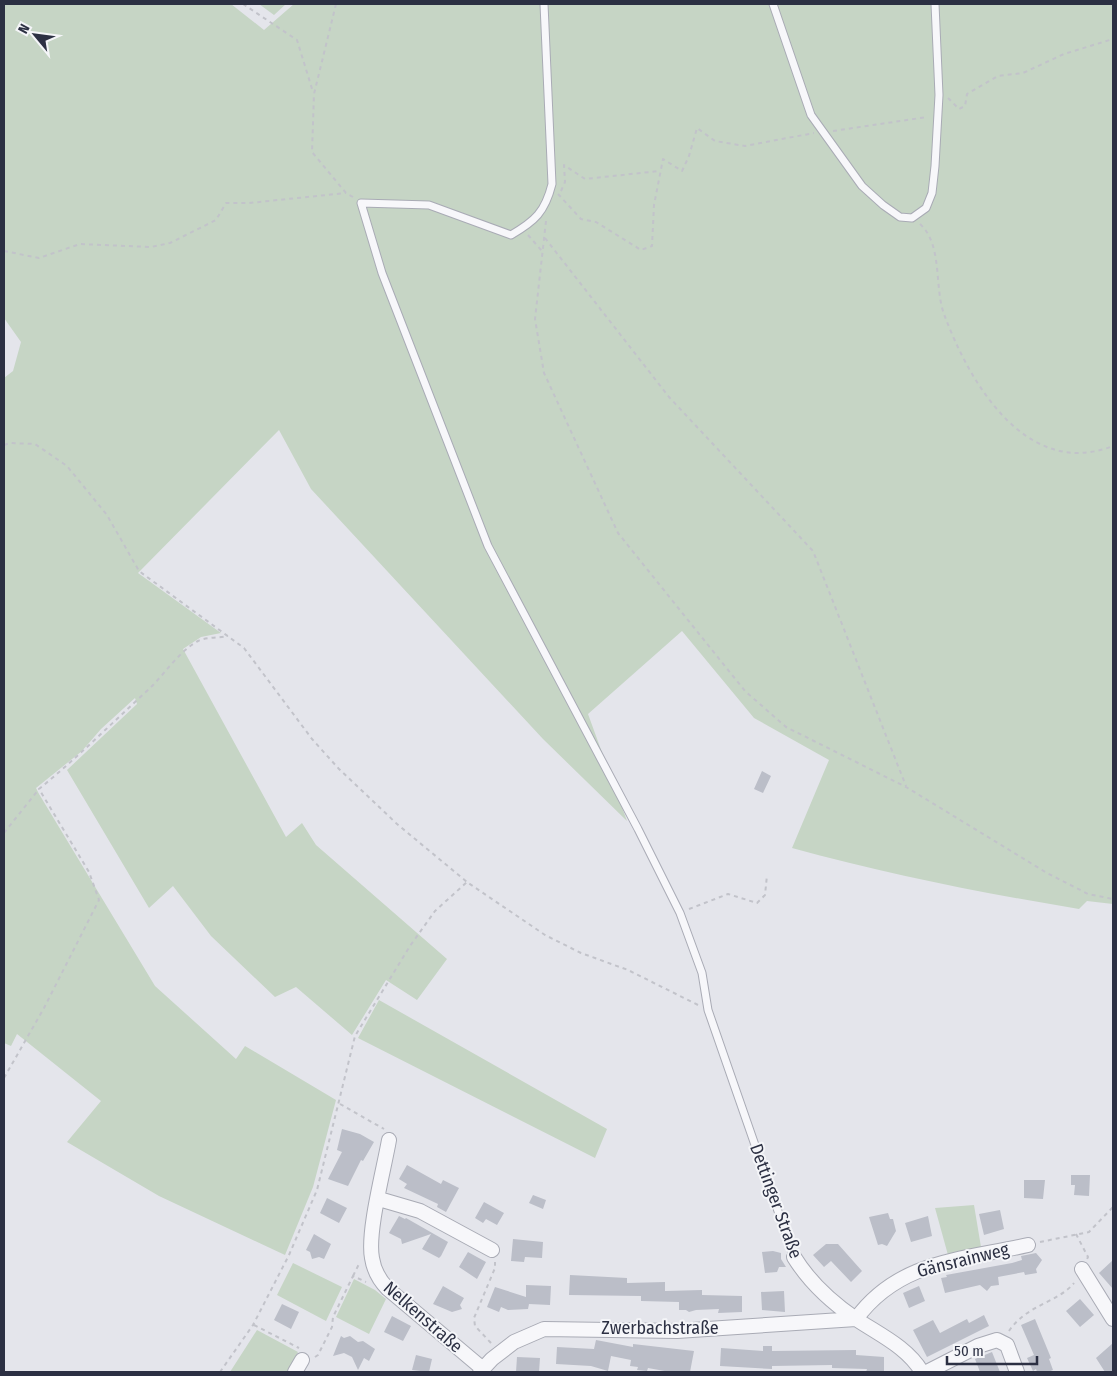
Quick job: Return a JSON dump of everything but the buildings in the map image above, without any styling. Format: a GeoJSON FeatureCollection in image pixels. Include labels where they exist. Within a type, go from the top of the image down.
{"type":"FeatureCollection","features":[{"type":"Feature","properties":{"kind":"street","name":"Nelkenstraße"},"geometry":{"type":"LineString","coordinates":[[389,1140],[371,1252],[375,1273],[381,1282],[481,1370]]}},
{"type":"Feature","properties":{"kind":"street"},"geometry":{"type":"LineString","coordinates":[[379,1199],[420,1211],[492,1250]]}},
{"type":"Feature","properties":{"kind":"street","name":"Gänsrainweg"},"geometry":{"type":"LineString","coordinates":[[856,1319],[874,1296],[909,1274],[942,1262],[1028,1244]]}},
{"type":"Feature","properties":{"kind":"street","name":"Dettinger Straße"},"geometry":{"type":"LineString","coordinates":[[794,1256],[817,1288],[856,1319],[894,1343],[913,1360],[922,1372]]}},
{"type":"Feature","properties":{"kind":"street"},"geometry":{"type":"LineString","coordinates":[[1082,1269],[1113,1319]]}},
{"type":"Feature","properties":{"kind":"street","name":"Zwerbachstraße"},"geometry":{"type":"LineString","coordinates":[[481,1370],[500,1352],[528,1334],[544,1329],[677,1330],[818,1323],[856,1319]]}},
{"type":"Feature","properties":{"kind":"street"},"geometry":{"type":"LineString","coordinates":[[927,1372],[990,1341],[1003,1342],[1009,1350],[1017,1372]]}},
{"type":"Feature","properties":{"kind":"lane"},"geometry":{"type":"LineString","coordinates":[[511,235],[532,223],[548,200],[552,184],[544,4]]}},
{"type":"Feature","properties":{"kind":"lane"},"geometry":{"type":"LineString","coordinates":[[773,4],[810,116],[862,186],[900,217],[912,218],[926,208],[932,192],[935,166],[939,95],[935,4]]}},
{"type":"Feature","properties":{"kind":"lane","name":"Dettinger Straße"},"geometry":{"type":"LineString","coordinates":[[511,235],[429,205],[361,203],[382,273],[488,546],[638,829],[680,913],[702,973],[708,1010],[794,1256]]}},
{"type":"Feature","properties":{"kind":"path"},"geometry":{"type":"LineString","coordinates":[[242,4],[297,40],[314,94]]}},
{"type":"Feature","properties":{"kind":"path"},"geometry":{"type":"LineString","coordinates":[[4,251],[39,258],[80,244],[152,247],[170,243],[216,220],[226,203],[249,203],[346,193],[312,152],[314,94],[336,4]]}},
{"type":"Feature","properties":{"kind":"path"},"geometry":{"type":"LineString","coordinates":[[943,96],[951,100],[959,110],[965,106],[967,94],[998,76],[1023,73],[1064,54],[1113,39]]}},
{"type":"Feature","properties":{"kind":"path"},"geometry":{"type":"LineString","coordinates":[[843,129],[924,117]]}},
{"type":"Feature","properties":{"kind":"path"},"geometry":{"type":"LineString","coordinates":[[659,171],[586,179],[564,165],[565,182],[559,195],[581,220],[596,222],[641,250],[652,246],[654,205],[659,171],[663,159],[682,171],[689,156],[697,128],[715,141],[745,146],[822,132]]}},
{"type":"Feature","properties":{"kind":"path"},"geometry":{"type":"LineString","coordinates":[[548,200],[535,319],[544,373],[618,533],[745,691],[786,727],[906,787],[1047,873],[1088,894],[1113,899]]}},
{"type":"Feature","properties":{"kind":"path"},"geometry":{"type":"LineString","coordinates":[[912,218],[928,233],[944,313],[960,347],[976,380],[1009,424],[1030,439],[1051,448],[1075,452],[1113,446]]}},
{"type":"Feature","properties":{"kind":"path"},"geometry":{"type":"LineString","coordinates":[[511,235],[530,235],[542,252]]}},
{"type":"Feature","properties":{"kind":"path"},"geometry":{"type":"LineString","coordinates":[[545,238],[669,397],[813,552],[906,787]]}},
{"type":"Feature","properties":{"kind":"path"},"geometry":{"type":"LineString","coordinates":[[4,445],[10,442],[35,444],[67,466],[106,515],[139,571],[244,648],[312,739],[339,769],[397,824],[467,882],[545,935],[581,953],[628,970],[708,1010]]}},
{"type":"Feature","properties":{"kind":"path"},"geometry":{"type":"LineString","coordinates":[[4,833],[39,789],[83,753],[112,721],[150,688],[183,653],[200,640],[230,636]]}},
{"type":"Feature","properties":{"kind":"path"},"geometry":{"type":"LineString","coordinates":[[4,1078],[44,1008],[99,900],[89,872],[39,789]]}},
{"type":"Feature","properties":{"kind":"path"},"geometry":{"type":"LineString","coordinates":[[680,913],[728,894],[757,903],[765,895],[767,875]]}},
{"type":"Feature","properties":{"kind":"path"},"geometry":{"type":"LineString","coordinates":[[220,1372],[253,1325],[289,1255],[317,1190],[355,1036],[410,946],[435,911],[467,882]]}},
{"type":"Feature","properties":{"kind":"path"},"geometry":{"type":"LineString","coordinates":[[339,1104],[384,1129],[389,1140]]}},
{"type":"Feature","properties":{"kind":"path"},"geometry":{"type":"LineString","coordinates":[[1028,1244],[1089,1232],[1113,1206]]}},
{"type":"Feature","properties":{"kind":"path"},"geometry":{"type":"LineString","coordinates":[[1003,1342],[1014,1323],[1038,1305],[1073,1285],[1088,1256],[1076,1234]]}},
{"type":"Feature","properties":{"kind":"path"},"geometry":{"type":"LineString","coordinates":[[492,1250],[496,1268],[474,1318],[475,1326],[500,1352]]}},
{"type":"Feature","properties":{"kind":"path"},"geometry":{"type":"LineString","coordinates":[[298,1366],[318,1355],[332,1327],[333,1317],[357,1267]]}},
{"type":"Feature","properties":{"kind":"path"},"geometry":{"type":"LineString","coordinates":[[353,1276],[374,1286],[381,1282]]}},
{"type":"Feature","properties":{"kind":"path"},"geometry":{"type":"LineString","coordinates":[[253,1325],[301,1350],[298,1366]]}},
{"type":"Feature","properties":{"kind":"green space"},"geometry":{"type":"Polygon","coordinates":[[[4,4],[231,4],[264,30],[294,4],[1113,4],[1113,904],[1087,901],[1079,909],[1043,903],[899,875],[792,848],[829,760],[754,718],[682,631],[588,714],[627,821],[543,739],[311,489],[279,430],[138,573],[221,633],[201,637],[183,649],[286,837],[302,823],[316,845],[447,959],[417,1000],[386,980],[352,1035],[296,987],[275,997],[211,936],[173,886],[149,908],[67,770],[137,704],[135,698],[101,729],[82,751],[36,788],[39,794],[155,986],[236,1059],[245,1046],[336,1100],[313,1187],[285,1255],[159,1196],[67,1142],[101,1101],[17,1034],[11,1046],[4,1043],[4,378],[13,371],[21,342],[4,318],[4,4]]]}},
{"type":"Feature","properties":{"kind":"green space"},"geometry":{"type":"Polygon","coordinates":[[[259,4],[286,4],[274,15],[259,4]]]}},
{"type":"Feature","properties":{"kind":"green space"},"geometry":{"type":"Polygon","coordinates":[[[379,1000],[607,1129],[595,1158],[358,1038],[379,1000]]]}},
{"type":"Feature","properties":{"kind":"green space"},"geometry":{"type":"Polygon","coordinates":[[[974,1205],[981,1247],[948,1255],[935,1208],[974,1205]]]}},
{"type":"Feature","properties":{"kind":"green space"},"geometry":{"type":"Polygon","coordinates":[[[293,1263],[342,1287],[326,1321],[277,1295],[293,1263]]]}},
{"type":"Feature","properties":{"kind":"green space"},"geometry":{"type":"Polygon","coordinates":[[[354,1279],[375,1290],[386,1299],[369,1334],[336,1317],[354,1279]]]}},
{"type":"Feature","properties":{"kind":"green space"},"geometry":{"type":"Polygon","coordinates":[[[257,1330],[298,1352],[287,1372],[230,1372],[257,1330]]]}}]}
